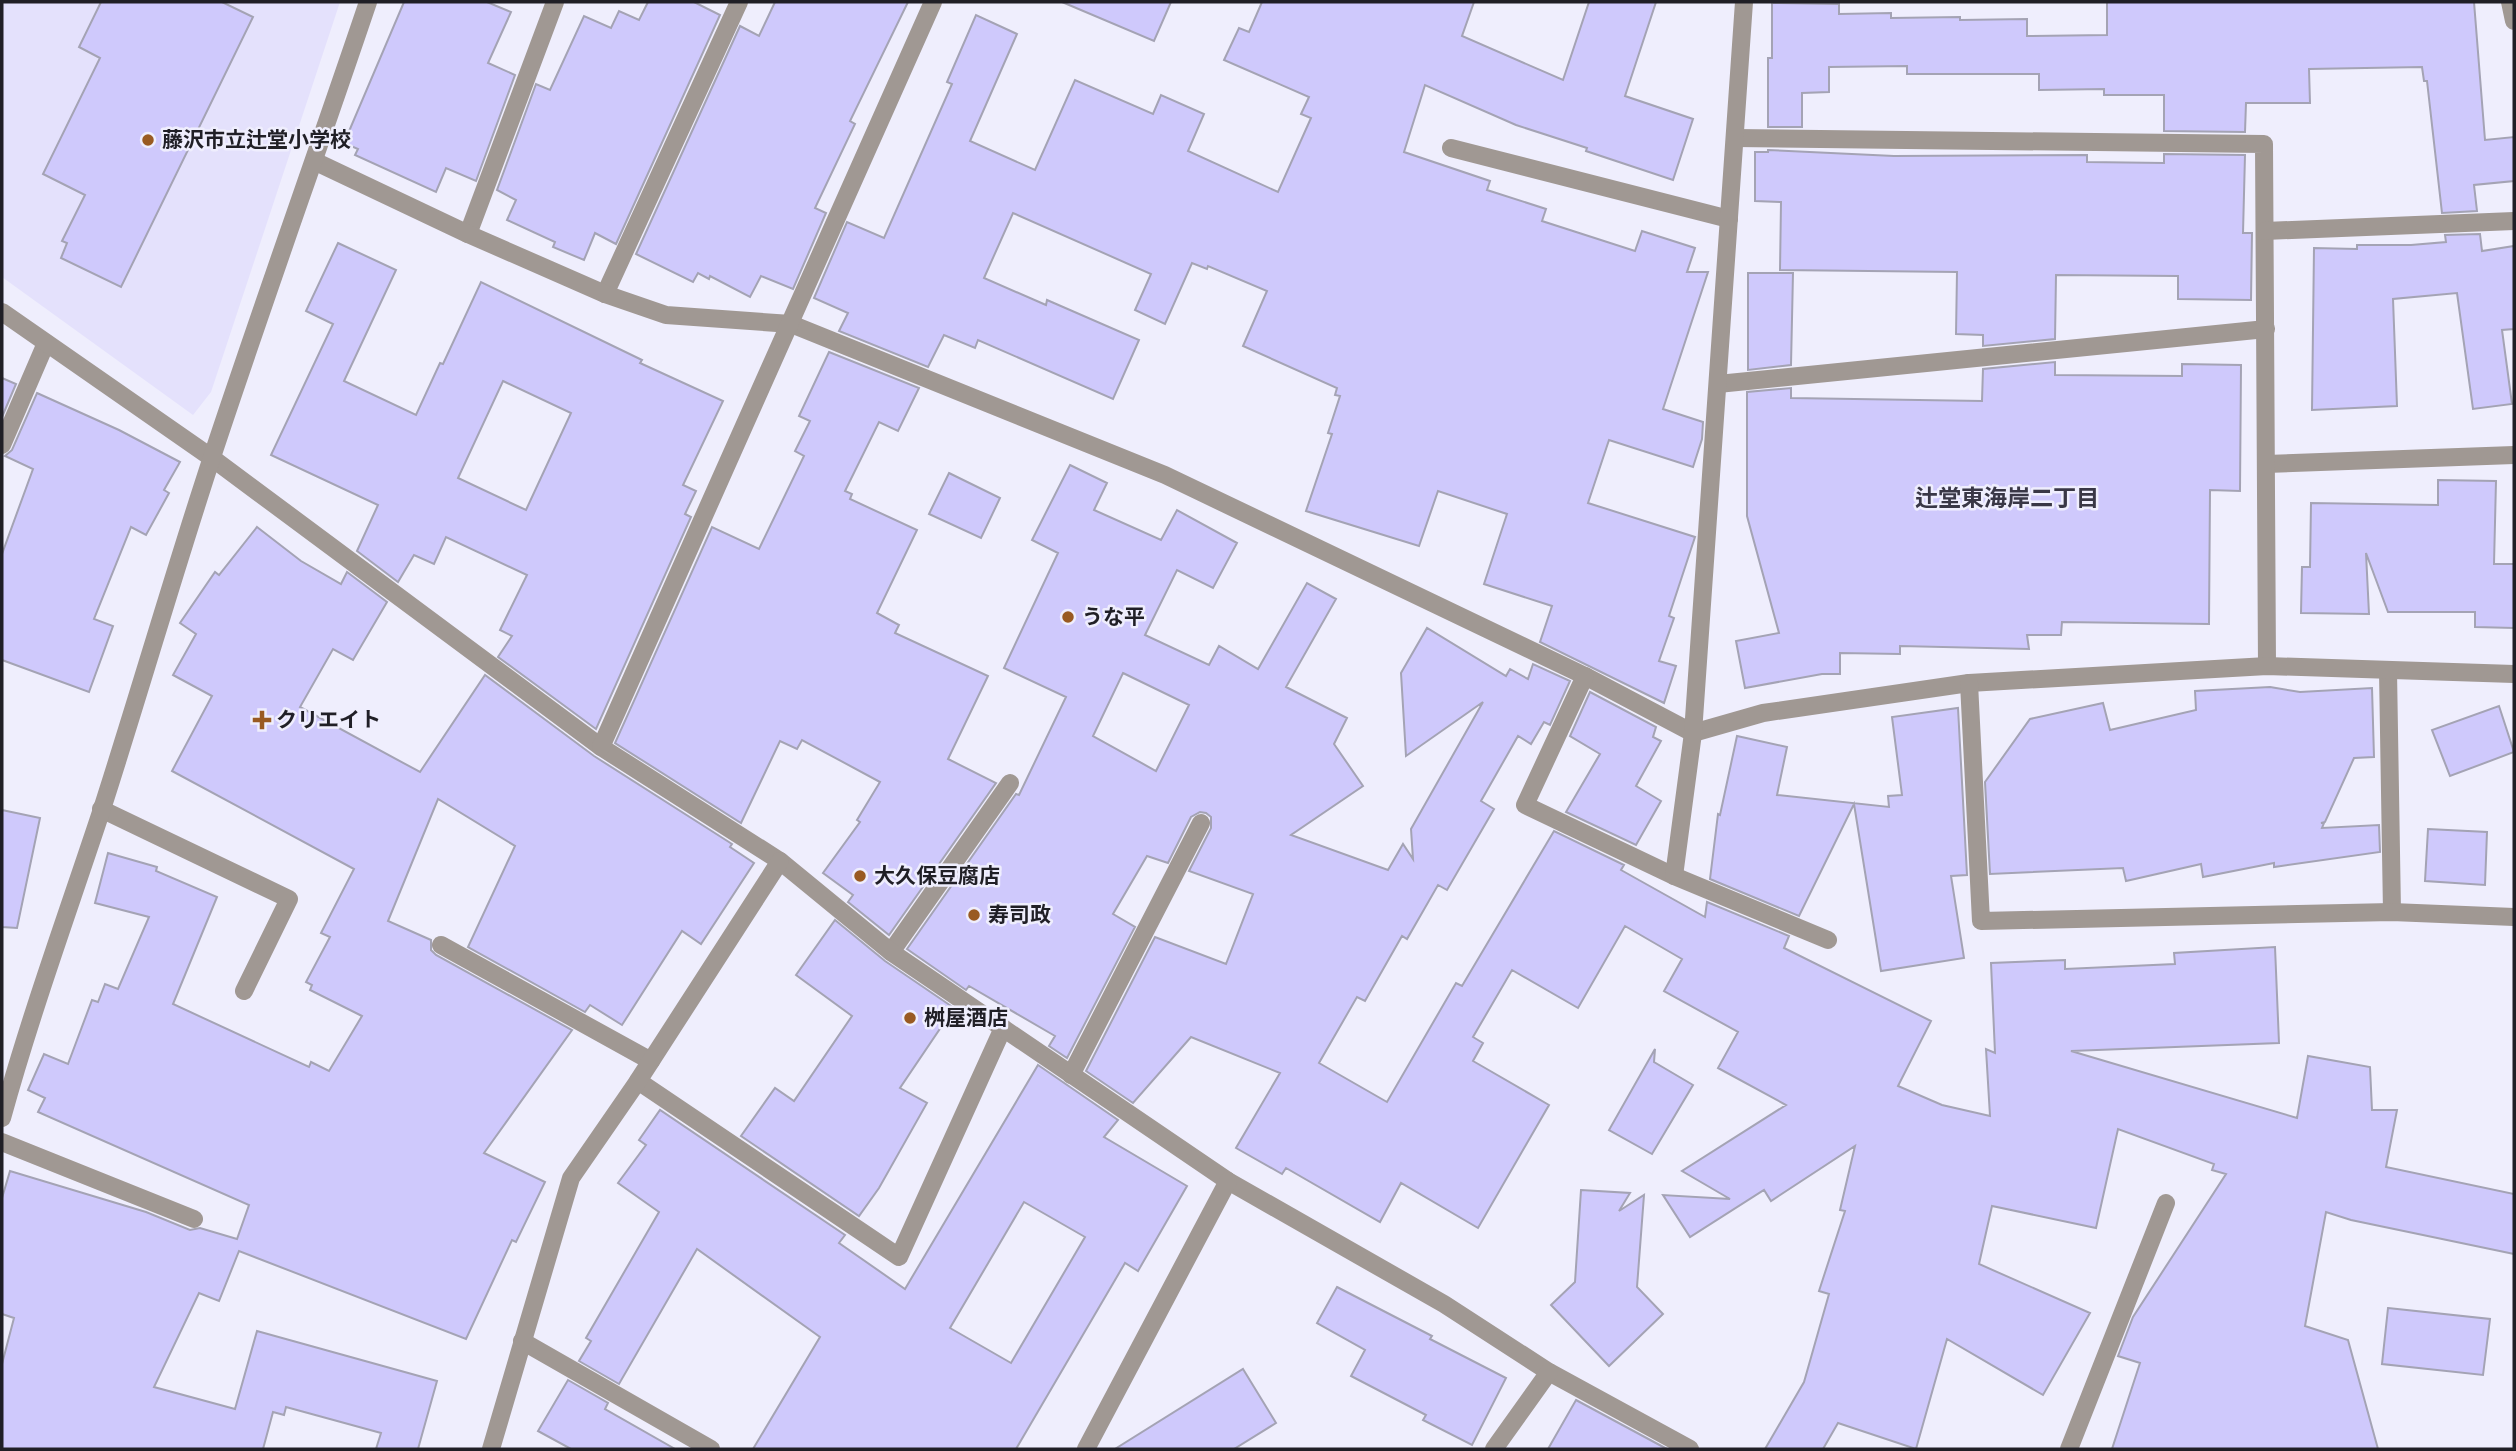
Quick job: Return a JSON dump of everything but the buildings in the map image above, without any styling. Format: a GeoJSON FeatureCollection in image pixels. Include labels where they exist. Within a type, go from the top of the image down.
{"type":"FeatureCollection","features":[{"type":"Feature","properties":{"kind":"street"},"geometry":{"type":"LineString","coordinates":[[2,1118],[25,1032],[102,809],[212,458],[368,2]]}},
{"type":"Feature","properties":{"kind":"street"},"geometry":{"type":"LineString","coordinates":[[468,234],[555,2]]}},
{"type":"Feature","properties":{"kind":"street"},"geometry":{"type":"LineString","coordinates":[[605,294],[739,2]]}},
{"type":"Feature","properties":{"kind":"street"},"geometry":{"type":"LineString","coordinates":[[601,747],[933,2]]}},
{"type":"Feature","properties":{"kind":"street"},"geometry":{"type":"LineString","coordinates":[[1674,876],[1693,733],[1744,2]]}},
{"type":"Feature","properties":{"kind":"street"},"geometry":{"type":"LineString","coordinates":[[2510,2],[2514,21]]}},
{"type":"Feature","properties":{"kind":"street"},"geometry":{"type":"LineString","coordinates":[[1735,138],[2264,144],[2267,666]]}},
{"type":"Feature","properties":{"kind":"street"},"geometry":{"type":"LineString","coordinates":[[1451,148],[1729,219]]}},
{"type":"Feature","properties":{"kind":"street"},"geometry":{"type":"LineString","coordinates":[[314,161],[468,234],[605,294],[666,315],[791,324],[1165,475],[1585,676],[1693,733],[1762,713],[1969,682],[2267,666],[2514,674]]}},
{"type":"Feature","properties":{"kind":"street"},"geometry":{"type":"LineString","coordinates":[[2265,231],[2514,221]]}},
{"type":"Feature","properties":{"kind":"street"},"geometry":{"type":"LineString","coordinates":[[2,312],[212,458],[601,747],[780,862],[891,952],[1228,1181],[1444,1304],[1549,1372],[1690,1449]]}},
{"type":"Feature","properties":{"kind":"street"},"geometry":{"type":"LineString","coordinates":[[1718,384],[2266,329]]}},
{"type":"Feature","properties":{"kind":"street"},"geometry":{"type":"LineString","coordinates":[[2,445],[46,343]]}},
{"type":"Feature","properties":{"kind":"street"},"geometry":{"type":"LineString","coordinates":[[2266,464],[2514,455]]}},
{"type":"Feature","properties":{"kind":"street"},"geometry":{"type":"LineString","coordinates":[[2388,671],[2392,912]]}},
{"type":"Feature","properties":{"kind":"street"},"geometry":{"type":"LineString","coordinates":[[1585,676],[1525,805],[1674,876],[1828,940]]}},
{"type":"Feature","properties":{"kind":"street"},"geometry":{"type":"LineString","coordinates":[[1969,682],[1981,921],[2392,912],[2514,917]]}},
{"type":"Feature","properties":{"kind":"street"},"geometry":{"type":"LineString","coordinates":[[891,952],[1010,783]]}},
{"type":"Feature","properties":{"kind":"street"},"geometry":{"type":"LineString","coordinates":[[102,809],[289,899],[244,991]]}},
{"type":"Feature","properties":{"kind":"street"},"geometry":{"type":"LineString","coordinates":[[1071,1074],[1201,823]]}},
{"type":"Feature","properties":{"kind":"street"},"geometry":{"type":"LineString","coordinates":[[491,1449],[571,1178],[638,1081],[780,862]]}},
{"type":"Feature","properties":{"kind":"street"},"geometry":{"type":"LineString","coordinates":[[441,945],[651,1061]]}},
{"type":"Feature","properties":{"kind":"street"},"geometry":{"type":"LineString","coordinates":[[638,1081],[899,1257],[1003,1028]]}},
{"type":"Feature","properties":{"kind":"street"},"geometry":{"type":"LineString","coordinates":[[2,1142],[194,1219]]}},
{"type":"Feature","properties":{"kind":"street"},"geometry":{"type":"LineString","coordinates":[[1086,1449],[1228,1181]]}},
{"type":"Feature","properties":{"kind":"street"},"geometry":{"type":"LineString","coordinates":[[2069,1449],[2166,1203]]}},
{"type":"Feature","properties":{"kind":"street"},"geometry":{"type":"LineString","coordinates":[[522,1341],[711,1449]]}},
{"type":"Feature","properties":{"kind":"street"},"geometry":{"type":"LineString","coordinates":[[1494,1449],[1549,1372]]}},
{"type":"Feature","properties":{"kind":"shaded area","name":"藤沢市立辻堂小学校"},"geometry":{"type":"Polygon","coordinates":[[[2,2],[340,2],[211,392],[193,415],[2,277],[2,2]]]}},
{"type":"Feature","properties":{"kind":"place","name":"藤沢市立辻堂小学校"},"geometry":{"type":"Point","coordinates":[148,140]}},
{"type":"Feature","properties":{"kind":"place","name":"うな平"},"geometry":{"type":"Point","coordinates":[1068,617]}},
{"type":"Feature","properties":{"kind":"place","name":"クリエイト"},"geometry":{"type":"Point","coordinates":[262,720]}},
{"type":"Feature","properties":{"kind":"place","name":"大久保豆腐店"},"geometry":{"type":"Point","coordinates":[860,876]}},
{"type":"Feature","properties":{"kind":"place","name":"寿司政"},"geometry":{"type":"Point","coordinates":[974,915]}},
{"type":"Feature","properties":{"kind":"place","name":"桝屋酒店"},"geometry":{"type":"Point","coordinates":[910,1018]}},
{"type":"Feature","properties":{"kind":"district","name":"辻堂東海岸二丁目"},"geometry":{"type":"Point","coordinates":[2007,498]}}]}
